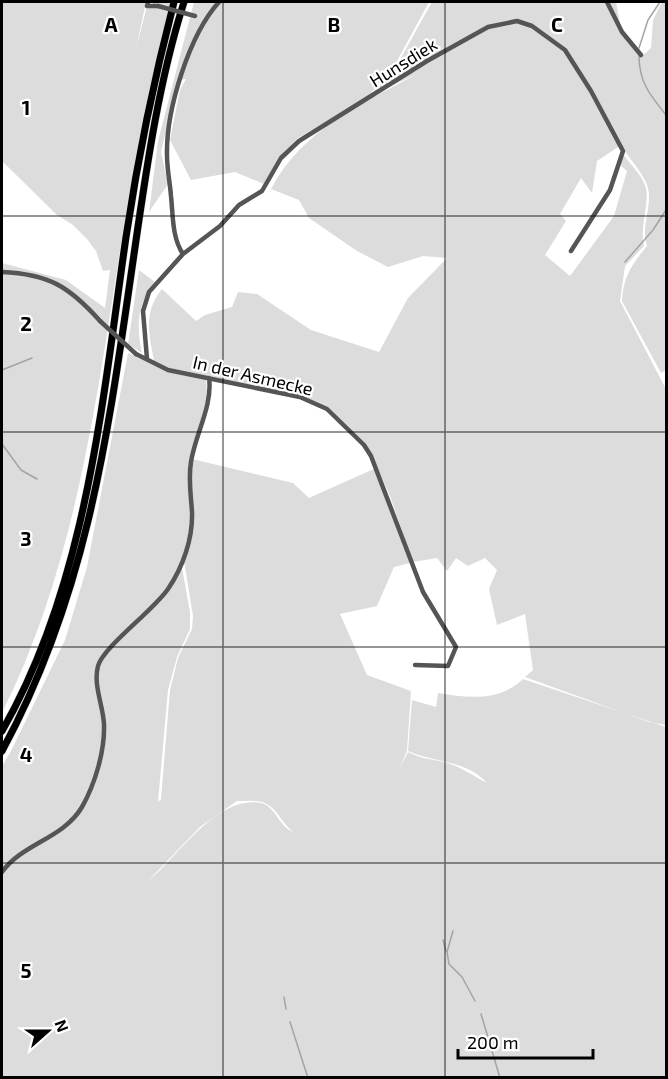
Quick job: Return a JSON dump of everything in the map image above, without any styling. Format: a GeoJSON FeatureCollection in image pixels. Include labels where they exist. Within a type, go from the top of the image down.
{"type":"FeatureCollection","features":[{"type":"Feature","properties":{"kind":"highway"},"geometry":{"type":"LineString","coordinates":[[2,731],[41,647],[74,540],[100,412],[143,135],[174,2]]}},
{"type":"Feature","properties":{"kind":"highway"},"geometry":{"type":"LineString","coordinates":[[2,751],[38,680],[54,639],[85,538],[116,375],[151,150],[184,2]]}},
{"type":"Feature","properties":{"kind":"street"},"geometry":{"type":"LineString","coordinates":[[148,2],[147,6],[158,6],[204,19]]}},
{"type":"Feature","properties":{"kind":"street"},"geometry":{"type":"LineString","coordinates":[[183,254],[173,223],[166,157],[168,137],[185,63],[204,19],[219,2]]}},
{"type":"Feature","properties":{"kind":"street"},"geometry":{"type":"LineString","coordinates":[[607,2],[616,21],[642,55]]}},
{"type":"Feature","properties":{"kind":"street","name":"Hunsdiek"},"geometry":{"type":"LineString","coordinates":[[147,359],[143,311],[145,301],[183,254],[220,226],[239,205],[258,195],[281,158],[307,135],[468,38],[508,21],[517,21],[532,26],[568,54],[623,151],[610,190],[572,251]]}},
{"type":"Feature","properties":{"kind":"street","name":"In der Asmecke"},"geometry":{"type":"LineString","coordinates":[[2,272],[42,277],[57,283],[73,293],[136,354],[168,370],[308,400],[327,409],[364,445],[378,468],[423,592],[456,647],[448,666],[415,665]]}},
{"type":"Feature","properties":{"kind":"street"},"geometry":{"type":"LineString","coordinates":[[2,872],[19,854],[62,829],[77,814],[91,790],[96,775],[104,725],[97,683],[98,664],[110,648],[158,603],[182,562],[191,528],[191,459],[208,397],[209,378]]}},
{"type":"Feature","properties":{"kind":"shaded area"},"geometry":{"type":"Polygon","coordinates":[[[2,2],[146,2],[136,49],[147,6],[153,7],[153,2],[171,2],[128,201],[96,397],[69,526],[51,590],[29,652],[2,713],[2,263],[66,280],[105,308],[110,270],[103,271],[96,251],[87,239],[73,225],[57,215],[2,161],[2,2]]]}},
{"type":"Feature","properties":{"kind":"shaded area"},"geometry":{"type":"Polygon","coordinates":[[[194,2],[429,2],[397,61],[367,98],[298,138],[282,154],[264,184],[235,172],[191,180],[170,140],[180,90],[186,79],[178,80],[161,152],[168,184],[149,212],[158,141],[194,2]]]}},
{"type":"Feature","properties":{"kind":"shaded area"},"geometry":{"type":"Polygon","coordinates":[[[432,2],[616,2],[621,29],[642,56],[651,48],[653,20],[662,2],[666,2],[666,370],[661,373],[622,301],[629,271],[647,246],[645,231],[649,192],[645,180],[621,145],[597,161],[592,193],[581,178],[560,214],[566,221],[545,255],[570,276],[614,216],[627,171],[620,165],[623,154],[643,181],[647,198],[643,231],[644,246],[625,266],[620,301],[666,389],[666,725],[649,722],[525,677],[533,670],[525,614],[497,625],[489,589],[497,570],[485,558],[468,566],[456,558],[447,571],[437,558],[413,562],[390,496],[372,455],[329,408],[300,396],[169,368],[154,361],[149,332],[150,315],[152,306],[162,289],[196,321],[205,315],[232,307],[238,292],[257,294],[311,330],[379,352],[408,298],[447,258],[423,256],[388,267],[357,251],[309,218],[299,200],[271,189],[299,150],[316,135],[354,108],[417,74],[371,95],[398,63],[432,2]]]}},
{"type":"Feature","properties":{"kind":"shaded area"},"geometry":{"type":"Polygon","coordinates":[[[139,270],[155,282],[145,298],[139,316],[142,353],[128,344],[139,270]]]}},
{"type":"Feature","properties":{"kind":"shaded area"},"geometry":{"type":"Polygon","coordinates":[[[128,353],[168,371],[206,379],[207,397],[190,459],[190,479],[192,459],[293,483],[309,498],[376,468],[410,563],[394,567],[377,606],[340,614],[367,675],[411,691],[407,751],[399,769],[408,752],[450,764],[487,783],[470,770],[408,751],[412,700],[436,707],[438,693],[472,697],[493,695],[504,692],[523,679],[666,727],[666,1077],[2,1078],[2,766],[65,640],[87,567],[128,353]],[[190,479],[190,528],[181,562],[190,612],[190,629],[177,657],[168,690],[158,802],[161,799],[170,690],[178,658],[192,629],[193,616],[184,561],[193,528],[190,479]],[[237,801],[200,827],[147,882],[199,830],[229,808],[245,803],[261,803],[270,808],[289,830],[294,832],[267,804],[256,801],[237,801]]]}},
{"type":"Feature","properties":{"kind":"waterway"},"geometry":{"type":"LineString","coordinates":[[639,48],[648,20],[660,2]]}},
{"type":"Feature","properties":{"kind":"waterway"},"geometry":{"type":"LineString","coordinates":[[639,56],[643,81],[666,115]]}},
{"type":"Feature","properties":{"kind":"waterway"},"geometry":{"type":"LineString","coordinates":[[625,262],[653,230],[666,210]]}},
{"type":"Feature","properties":{"kind":"waterway"},"geometry":{"type":"LineString","coordinates":[[2,370],[32,358]]}},
{"type":"Feature","properties":{"kind":"waterway"},"geometry":{"type":"LineString","coordinates":[[2,444],[21,470],[37,479]]}},
{"type":"Feature","properties":{"kind":"waterway"},"geometry":{"type":"LineString","coordinates":[[453,931],[447,952],[449,964],[462,977],[475,1001]]}},
{"type":"Feature","properties":{"kind":"waterway"},"geometry":{"type":"LineString","coordinates":[[443,940],[446,951]]}},
{"type":"Feature","properties":{"kind":"waterway"},"geometry":{"type":"LineString","coordinates":[[284,997],[286,1009]]}},
{"type":"Feature","properties":{"kind":"waterway"},"geometry":{"type":"LineString","coordinates":[[481,1014],[500,1078]]}},
{"type":"Feature","properties":{"kind":"waterway"},"geometry":{"type":"LineString","coordinates":[[290,1022],[308,1078]]}}]}
